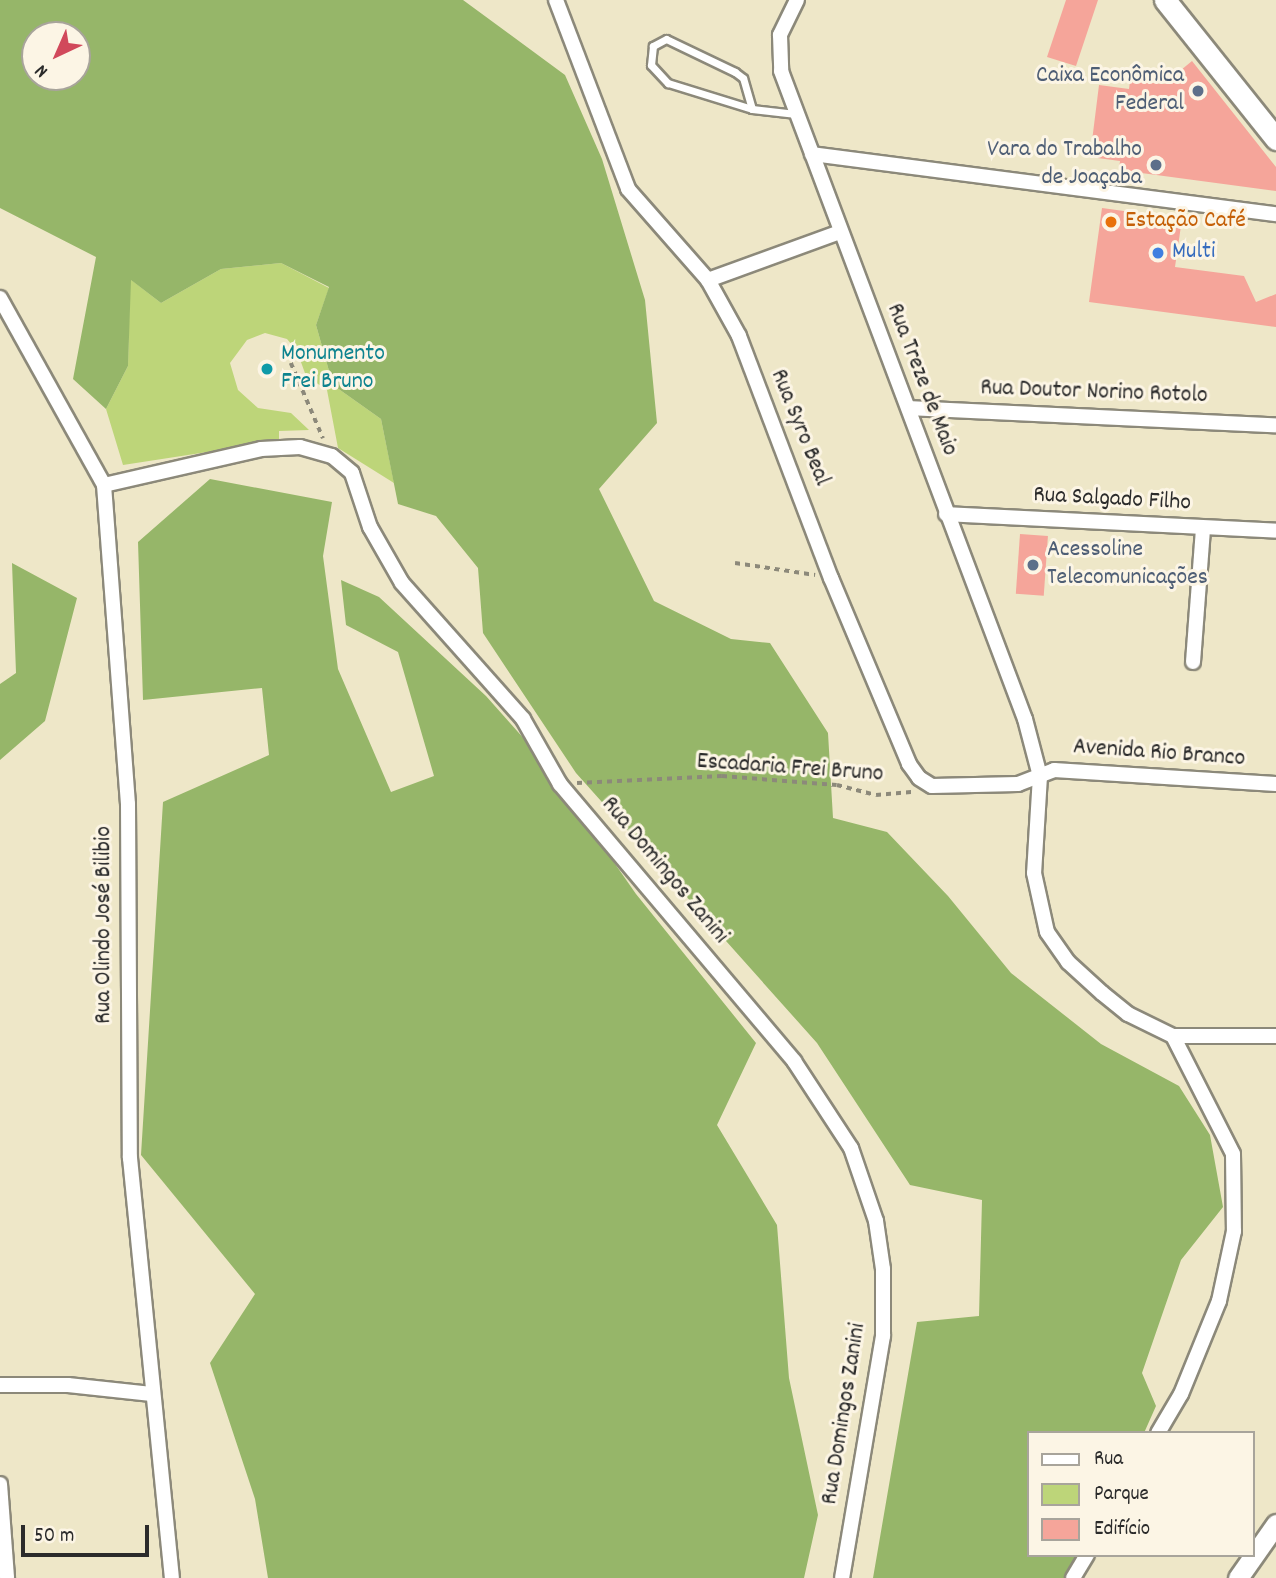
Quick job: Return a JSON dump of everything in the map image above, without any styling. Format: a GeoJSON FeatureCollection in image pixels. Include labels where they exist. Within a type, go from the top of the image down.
{"type":"FeatureCollection","features":[{"type":"Feature","properties":{"kind":"main road"},"geometry":{"type":"LineString","coordinates":[[1167,2],[1276,139]]}},
{"type":"Feature","properties":{"kind":"street","name":"Rua Syro Beal"},"geometry":{"type":"LineString","coordinates":[[556,0],[628,190],[708,280],[739,336],[831,578],[909,764],[932,786]]}},
{"type":"Feature","properties":{"kind":"street","name":"Rua Treze de Maio"},"geometry":{"type":"LineString","coordinates":[[797,0],[780,34],[781,71],[1025,719],[1040,776],[1034,873],[1047,932],[1068,962],[1102,993],[1128,1014],[1173,1036]]}},
{"type":"Feature","properties":{"kind":"street"},"geometry":{"type":"LineString","coordinates":[[812,154],[1276,214]]}},
{"type":"Feature","properties":{"kind":"street"},"geometry":{"type":"LineString","coordinates":[[708,280],[840,232]]}},
{"type":"Feature","properties":{"kind":"street","name":"Rua Olindo José Bilibio"},"geometry":{"type":"LineString","coordinates":[[0,298],[104,485],[128,804],[130,1158],[172,1578]]}},
{"type":"Feature","properties":{"kind":"street","name":"Rua Doutor Norino Rotolo"},"geometry":{"type":"LineString","coordinates":[[909,408],[1276,425]]}},
{"type":"Feature","properties":{"kind":"street"},"geometry":{"type":"LineString","coordinates":[[104,485],[261,449],[300,447],[332,456]]}},
{"type":"Feature","properties":{"kind":"street","name":"Rua Domingos Zanini"},"geometry":{"type":"LineString","coordinates":[[332,456],[352,473],[370,527],[402,583],[523,719],[560,784],[794,1061],[851,1148],[876,1221],[883,1269],[883,1336],[842,1578]]}},
{"type":"Feature","properties":{"kind":"street","name":"Rua Salgado Filho"},"geometry":{"type":"LineString","coordinates":[[946,514],[1276,531]]}},
{"type":"Feature","properties":{"kind":"street"},"geometry":{"type":"LineString","coordinates":[[1193,662],[1203,527]]}},
{"type":"Feature","properties":{"kind":"street","name":"Avenida Rio Branco"},"geometry":{"type":"LineString","coordinates":[[1040,776],[1054,770],[1276,784]]}},
{"type":"Feature","properties":{"kind":"street"},"geometry":{"type":"LineString","coordinates":[[932,786],[1018,784],[1040,776]]}},
{"type":"Feature","properties":{"kind":"street"},"geometry":{"type":"LineString","coordinates":[[1159,1431],[1181,1394],[1219,1301],[1234,1231],[1233,1154],[1173,1036],[1276,1036]]}},
{"type":"Feature","properties":{"kind":"street"},"geometry":{"type":"LineString","coordinates":[[0,1385],[68,1385],[152,1394]]}},
{"type":"Feature","properties":{"kind":"street"},"geometry":{"type":"LineString","coordinates":[[0,1484],[7,1578]]}},
{"type":"Feature","properties":{"kind":"street"},"geometry":{"type":"LineString","coordinates":[[1255,1554],[1276,1524]]}},
{"type":"Feature","properties":{"kind":"street"},"geometry":{"type":"LineString","coordinates":[[1073,1578],[1086,1557]]}},
{"type":"Feature","properties":{"kind":"street"},"geometry":{"type":"LineString","coordinates":[[1238,1578],[1253,1557]]}},
{"type":"Feature","properties":{"kind":"lane"},"geometry":{"type":"LineString","coordinates":[[752,109],[743,78],[735,72],[666,39],[653,46],[651,65],[668,83],[752,109],[797,114]]}},
{"type":"Feature","properties":{"kind":"path"},"geometry":{"type":"LineString","coordinates":[[291,363],[332,456]]}},
{"type":"Feature","properties":{"kind":"path"},"geometry":{"type":"LineString","coordinates":[[735,564],[831,578]]}},
{"type":"Feature","properties":{"kind":"path","name":"Escadaria Frei Bruno"},"geometry":{"type":"LineString","coordinates":[[560,784],[722,776],[837,785],[876,795],[932,786]]}},
{"type":"Feature","properties":{"kind":"green space"},"geometry":{"type":"Polygon","coordinates":[[[0,0],[463,0],[565,75],[602,159],[645,300],[657,423],[599,489],[654,601],[731,639],[770,643],[828,733],[833,818],[887,832],[948,896],[1011,973],[1101,1044],[1179,1086],[1210,1135],[1223,1207],[1181,1260],[1142,1373],[1156,1406],[1145,1431],[1028,1431],[1028,1557],[1089,1557],[1080,1578],[873,1578],[917,1322],[979,1316],[982,1200],[910,1185],[817,1043],[576,773],[483,633],[478,568],[436,516],[398,504],[381,419],[333,385],[316,325],[329,287],[281,263],[221,269],[161,303],[131,280],[128,366],[106,409],[73,379],[96,257],[0,208],[0,0]]]}},
{"type":"Feature","properties":{"kind":"green space"},"geometry":{"type":"Polygon","coordinates":[[[281,263],[329,288],[316,325],[333,385],[381,419],[394,483],[338,448],[327,390],[306,376],[297,351],[287,339],[265,333],[247,340],[230,363],[238,390],[258,408],[291,413],[309,430],[279,431],[279,441],[123,465],[106,409],[128,366],[130,279],[161,303],[221,269],[281,263]]]}},
{"type":"Feature","properties":{"kind":"green space"},"geometry":{"type":"Polygon","coordinates":[[[210,479],[332,502],[323,556],[338,669],[391,792],[434,776],[398,652],[346,625],[341,580],[379,597],[486,696],[542,759],[636,894],[756,1043],[717,1125],[777,1225],[789,1378],[818,1515],[804,1578],[268,1578],[255,1499],[210,1363],[255,1294],[141,1155],[163,802],[269,755],[262,688],[143,700],[138,542],[210,479]]]}},
{"type":"Feature","properties":{"kind":"green space"},"geometry":{"type":"Polygon","coordinates":[[[12,563],[77,598],[45,721],[0,760],[0,684],[16,673],[12,563]]]}},
{"type":"Feature","properties":{"kind":"building"},"geometry":{"type":"Polygon","coordinates":[[[1066,0],[1098,0],[1076,66],[1047,57],[1066,0]]]}},
{"type":"Feature","properties":{"kind":"building"},"geometry":{"type":"Polygon","coordinates":[[[1192,61],[1276,167],[1276,191],[1119,170],[1120,161],[1090,157],[1099,85],[1129,89],[1130,81],[1164,84],[1192,61]]]}},
{"type":"Feature","properties":{"kind":"building"},"geometry":{"type":"Polygon","coordinates":[[[1102,208],[1182,219],[1175,267],[1244,276],[1256,302],[1276,294],[1276,327],[1089,302],[1102,208]]]}},
{"type":"Feature","properties":{"kind":"building","name":"Acessoline Telecomunicações"},"geometry":{"type":"Polygon","coordinates":[[[1020,534],[1048,536],[1044,596],[1016,594],[1020,534]]]}},
{"type":"Feature","properties":{"kind":"place","name":"Caixa Econômica Federal"},"geometry":{"type":"Point","coordinates":[1198,91]}},
{"type":"Feature","properties":{"kind":"place","name":"Vara do Trabalho de Joaçaba"},"geometry":{"type":"Point","coordinates":[1156,165]}},
{"type":"Feature","properties":{"kind":"place","name":"Estação Café"},"geometry":{"type":"Point","coordinates":[1111,222]}},
{"type":"Feature","properties":{"kind":"place","name":"Multi"},"geometry":{"type":"Point","coordinates":[1158,253]}},
{"type":"Feature","properties":{"kind":"place","name":"Monumento Frei Bruno"},"geometry":{"type":"Point","coordinates":[267,369]}},
{"type":"Feature","properties":{"kind":"place","name":"Acessoline Telecomunicações"},"geometry":{"type":"Point","coordinates":[1033,565]}}]}
